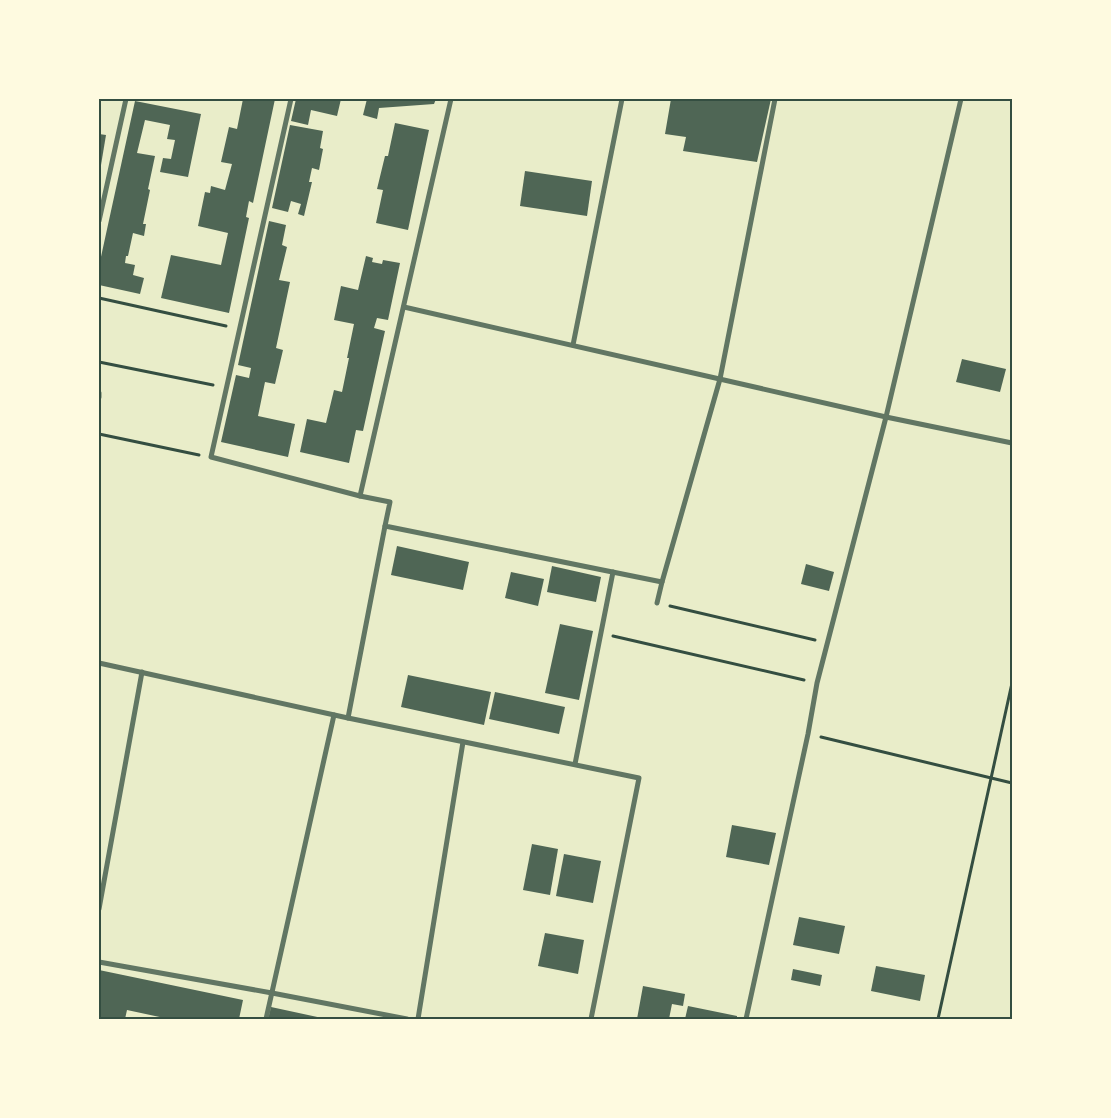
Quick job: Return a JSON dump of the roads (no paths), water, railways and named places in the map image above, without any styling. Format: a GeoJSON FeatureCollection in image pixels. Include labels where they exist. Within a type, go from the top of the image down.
{"type":"FeatureCollection","features":[{"type":"Feature","properties":{"kind":"street"},"geometry":{"type":"LineString","coordinates":[[99,221],[126,99]]}},
{"type":"Feature","properties":{"kind":"street"},"geometry":{"type":"LineString","coordinates":[[291,99],[210,458],[390,502],[348,718]]}},
{"type":"Feature","properties":{"kind":"street"},"geometry":{"type":"LineString","coordinates":[[360,496],[452,99]]}},
{"type":"Feature","properties":{"kind":"street"},"geometry":{"type":"LineString","coordinates":[[572,345],[622,99]]}},
{"type":"Feature","properties":{"kind":"street"},"geometry":{"type":"LineString","coordinates":[[657,603],[720,379],[776,99]]}},
{"type":"Feature","properties":{"kind":"street"},"geometry":{"type":"LineString","coordinates":[[746,1019],[808,734],[817,683],[886,417],[961,99]]}},
{"type":"Feature","properties":{"kind":"street"},"geometry":{"type":"LineString","coordinates":[[404,307],[886,417],[1012,443]]}},
{"type":"Feature","properties":{"kind":"street"},"geometry":{"type":"LineString","coordinates":[[385,526],[662,582]]}},
{"type":"Feature","properties":{"kind":"street"},"geometry":{"type":"LineString","coordinates":[[575,764],[613,572]]}},
{"type":"Feature","properties":{"kind":"street"},"geometry":{"type":"LineString","coordinates":[[99,664],[639,778],[591,1019]]}},
{"type":"Feature","properties":{"kind":"street"},"geometry":{"type":"LineString","coordinates":[[99,908],[142,672]]}},
{"type":"Feature","properties":{"kind":"street"},"geometry":{"type":"LineString","coordinates":[[266,1019],[334,714]]}},
{"type":"Feature","properties":{"kind":"street"},"geometry":{"type":"LineString","coordinates":[[418,1019],[463,742]]}},
{"type":"Feature","properties":{"kind":"street"},"geometry":{"type":"LineString","coordinates":[[99,962],[407,1019]]}}]}
